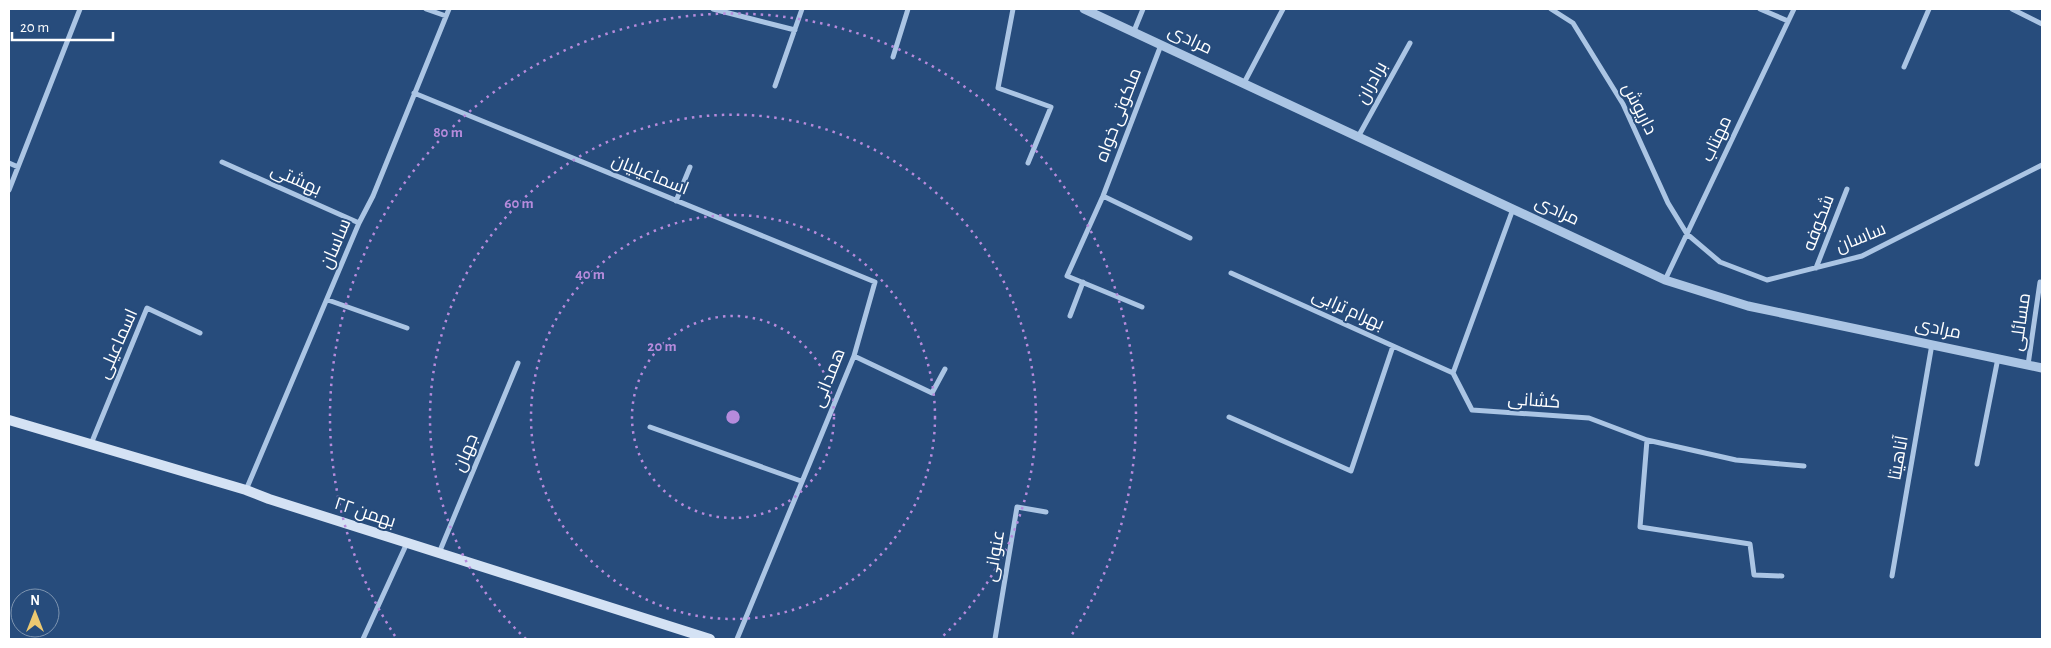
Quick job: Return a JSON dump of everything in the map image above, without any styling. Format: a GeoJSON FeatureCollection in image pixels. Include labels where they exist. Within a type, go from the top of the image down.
{"type":"FeatureCollection","features":[{"type":"Feature","properties":{"kind":"main road","name":"۲۲ بهمن"},"geometry":{"type":"LineString","coordinates":[[9,420],[246,490],[710,639]]}},
{"type":"Feature","properties":{"kind":"street"},"geometry":{"type":"LineString","coordinates":[[9,190],[80,9]]}},
{"type":"Feature","properties":{"kind":"street"},"geometry":{"type":"LineString","coordinates":[[426,9],[446,16]]}},
{"type":"Feature","properties":{"kind":"street","name":"ساسان"},"geometry":{"type":"LineString","coordinates":[[246,490],[359,223],[373,196],[449,9]]}},
{"type":"Feature","properties":{"kind":"street"},"geometry":{"type":"LineString","coordinates":[[713,9],[794,30]]}},
{"type":"Feature","properties":{"kind":"street"},"geometry":{"type":"LineString","coordinates":[[775,86],[802,9]]}},
{"type":"Feature","properties":{"kind":"street"},"geometry":{"type":"LineString","coordinates":[[893,56],[908,9]]}},
{"type":"Feature","properties":{"kind":"street"},"geometry":{"type":"LineString","coordinates":[[1013,9],[998,88],[1051,107],[1028,163]]}},
{"type":"Feature","properties":{"kind":"street","name":"مرادی"},"geometry":{"type":"LineString","coordinates":[[1084,9],[1665,280],[1748,306],[2042,368]]}},
{"type":"Feature","properties":{"kind":"street"},"geometry":{"type":"LineString","coordinates":[[1134,31],[1143,9]]}},
{"type":"Feature","properties":{"kind":"street"},"geometry":{"type":"LineString","coordinates":[[1244,83],[1283,9]]}},
{"type":"Feature","properties":{"kind":"street","name":"داریوش"},"geometry":{"type":"LineString","coordinates":[[1551,9],[1573,23],[1623,104],[1668,203],[1687,234]]}},
{"type":"Feature","properties":{"kind":"street"},"geometry":{"type":"LineString","coordinates":[[1760,9],[1788,21]]}},
{"type":"Feature","properties":{"kind":"street","name":"مهتاب"},"geometry":{"type":"LineString","coordinates":[[1665,280],[1794,9]]}},
{"type":"Feature","properties":{"kind":"street"},"geometry":{"type":"LineString","coordinates":[[1904,67],[1929,9]]}},
{"type":"Feature","properties":{"kind":"street"},"geometry":{"type":"LineString","coordinates":[[2012,9],[2042,24]]}},
{"type":"Feature","properties":{"kind":"street","name":"برادران"},"geometry":{"type":"LineString","coordinates":[[1358,136],[1410,43]]}},
{"type":"Feature","properties":{"kind":"street","name":"ملکوتی خواه"},"geometry":{"type":"LineString","coordinates":[[1142,307],[1068,276],[1102,196],[1161,45]]}},
{"type":"Feature","properties":{"kind":"street","name":"اسماعیلیان"},"geometry":{"type":"LineString","coordinates":[[414,94],[875,282]]}},
{"type":"Feature","properties":{"kind":"street","name":"بهشتی"},"geometry":{"type":"LineString","coordinates":[[222,162],[359,223]]}},
{"type":"Feature","properties":{"kind":"street"},"geometry":{"type":"LineString","coordinates":[[9,163],[18,167]]}},
{"type":"Feature","properties":{"kind":"street","name":"ساسان"},"geometry":{"type":"LineString","coordinates":[[1687,234],[1720,262],[1767,280],[1862,256],[2042,165]]}},
{"type":"Feature","properties":{"kind":"street"},"geometry":{"type":"LineString","coordinates":[[676,201],[690,167]]}},
{"type":"Feature","properties":{"kind":"street","name":"شکوفه"},"geometry":{"type":"LineString","coordinates":[[1816,268],[1847,188]]}},
{"type":"Feature","properties":{"kind":"street"},"geometry":{"type":"LineString","coordinates":[[1102,196],[1190,238]]}},
{"type":"Feature","properties":{"kind":"street"},"geometry":{"type":"LineString","coordinates":[[1453,373],[1513,209]]}},
{"type":"Feature","properties":{"kind":"street","name":"بهرام ترابی"},"geometry":{"type":"LineString","coordinates":[[1231,273],[1453,373]]}},
{"type":"Feature","properties":{"kind":"street","name":"همدانی"},"geometry":{"type":"LineString","coordinates":[[737,639],[854,356],[875,282]]}},
{"type":"Feature","properties":{"kind":"street"},"geometry":{"type":"LineString","coordinates":[[1070,316],[1083,282]]}},
{"type":"Feature","properties":{"kind":"street","name":"مسائلی"},"geometry":{"type":"LineString","coordinates":[[2028,365],[2040,282]]}},
{"type":"Feature","properties":{"kind":"street"},"geometry":{"type":"LineString","coordinates":[[328,300],[407,328]]}},
{"type":"Feature","properties":{"kind":"street","name":"اسماعیلی"},"geometry":{"type":"LineString","coordinates":[[91,444],[147,308],[200,333]]}},
{"type":"Feature","properties":{"kind":"street","name":"آناهیتا"},"geometry":{"type":"LineString","coordinates":[[1892,576],[1932,344]]}},
{"type":"Feature","properties":{"kind":"street"},"geometry":{"type":"LineString","coordinates":[[1229,417],[1351,471],[1393,346]]}},
{"type":"Feature","properties":{"kind":"street"},"geometry":{"type":"LineString","coordinates":[[854,356],[932,393],[945,369]]}},
{"type":"Feature","properties":{"kind":"street"},"geometry":{"type":"LineString","coordinates":[[1977,464],[1998,358]]}},
{"type":"Feature","properties":{"kind":"street","name":"جهان"},"geometry":{"type":"LineString","coordinates":[[438,553],[518,363]]}},
{"type":"Feature","properties":{"kind":"street","name":"کشانی"},"geometry":{"type":"LineString","coordinates":[[1453,373],[1472,410],[1589,418],[1648,440],[1736,460],[1804,466]]}},
{"type":"Feature","properties":{"kind":"street"},"geometry":{"type":"LineString","coordinates":[[650,427],[801,481]]}},
{"type":"Feature","properties":{"kind":"street"},"geometry":{"type":"LineString","coordinates":[[1648,440],[1640,527],[1750,544],[1754,575],[1782,576]]}},
{"type":"Feature","properties":{"kind":"street","name":"عنوانی"},"geometry":{"type":"LineString","coordinates":[[994,639],[1017,507],[1046,512]]}},
{"type":"Feature","properties":{"kind":"street"},"geometry":{"type":"LineString","coordinates":[[363,639],[407,543]]}}]}
